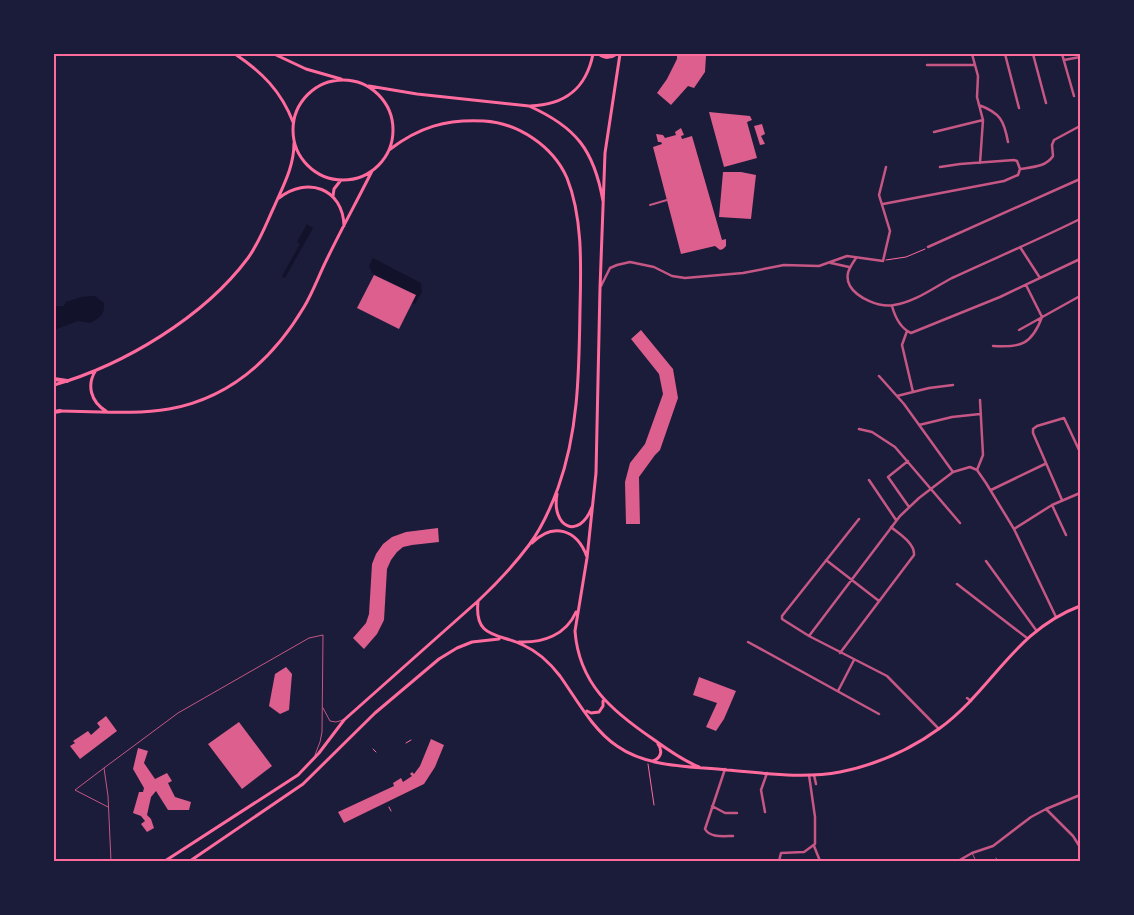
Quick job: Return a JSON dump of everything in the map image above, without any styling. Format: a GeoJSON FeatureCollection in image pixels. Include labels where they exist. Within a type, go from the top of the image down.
{"type":"FeatureCollection","features":[{"type":"Feature","properties":{"kind":"highway"},"geometry":{"type":"LineString","coordinates":[[54,379],[67,381]]}},
{"type":"Feature","properties":{"kind":"highway"},"geometry":{"type":"LineString","coordinates":[[54,411],[60,411]]}},
{"type":"Feature","properties":{"kind":"main road"},"geometry":{"type":"LineString","coordinates":[[235,54],[262,73],[274,86],[287,107],[293,122]]}},
{"type":"Feature","properties":{"kind":"main road"},"geometry":{"type":"LineString","coordinates":[[60,411],[148,411],[169,409],[191,404],[221,392],[243,378],[265,359],[284,338],[305,306],[372,171],[383,160],[389,150],[393,136],[393,121],[388,107],[380,95],[368,86],[357,81],[314,71],[274,54]]}},
{"type":"Feature","properties":{"kind":"main road"},"geometry":{"type":"LineString","coordinates":[[368,86],[417,94],[529,106],[551,104],[571,94],[586,77],[593,54]]}},
{"type":"Feature","properties":{"kind":"main road"},"geometry":{"type":"LineString","coordinates":[[599,54],[606,58],[618,54],[606,153],[594,504],[575,631],[580,660],[586,674],[602,698],[616,713],[656,742],[688,763],[699,767]]}},
{"type":"Feature","properties":{"kind":"main road"},"geometry":{"type":"LineString","coordinates":[[54,385],[97,370],[152,340],[179,323],[229,280],[247,258],[262,232],[290,171],[294,154],[293,122],[296,110],[311,91],[327,82],[344,79]]}},
{"type":"Feature","properties":{"kind":"main road"},"geometry":{"type":"LineString","coordinates":[[529,106],[555,119],[582,143],[595,166],[604,209]]}},
{"type":"Feature","properties":{"kind":"main road"},"geometry":{"type":"LineString","coordinates":[[389,150],[405,138],[441,123],[456,120],[489,121],[504,124],[530,135],[559,164],[567,178],[574,205],[580,248],[580,369],[574,421],[566,462],[558,488],[529,545]]}},
{"type":"Feature","properties":{"kind":"main road"},"geometry":{"type":"LineString","coordinates":[[294,143],[300,158],[311,170],[325,177],[341,180],[357,178],[372,171]]}},
{"type":"Feature","properties":{"kind":"main road"},"geometry":{"type":"LineString","coordinates":[[333,196],[334,189],[341,180]]}},
{"type":"Feature","properties":{"kind":"main road"},"geometry":{"type":"LineString","coordinates":[[277,200],[291,191],[308,187],[318,188],[333,196],[342,210],[344,226]]}},
{"type":"Feature","properties":{"kind":"main road"},"geometry":{"type":"LineString","coordinates":[[97,370],[91,381],[91,393],[97,404],[107,411]]}},
{"type":"Feature","properties":{"kind":"main road"},"geometry":{"type":"LineString","coordinates":[[558,488],[556,511],[557,516],[564,524],[575,526],[584,522],[594,504]]}},
{"type":"Feature","properties":{"kind":"main road"},"geometry":{"type":"LineString","coordinates":[[165,861],[288,782],[313,761],[344,720],[478,601],[538,537],[550,531],[565,532],[578,541],[587,558]]}},
{"type":"Feature","properties":{"kind":"main road"},"geometry":{"type":"LineString","coordinates":[[478,601],[477,613],[482,626],[490,634],[516,642],[538,653],[549,663],[604,735],[616,746],[647,760],[669,764],[725,770],[809,775],[846,771],[881,760],[911,746],[938,729],[971,701],[1007,656],[1036,630],[1056,617],[1080,606]]}},
{"type":"Feature","properties":{"kind":"main road"},"geometry":{"type":"LineString","coordinates":[[516,642],[540,641],[556,635],[571,622],[578,607]]}},
{"type":"Feature","properties":{"kind":"main road"},"geometry":{"type":"LineString","coordinates":[[190,861],[303,784],[375,713],[440,659],[457,648],[472,642],[502,639]]}},
{"type":"Feature","properties":{"kind":"main road"},"geometry":{"type":"LineString","coordinates":[[584,709],[591,713],[599,712],[604,706],[602,698]]}},
{"type":"Feature","properties":{"kind":"main road"},"geometry":{"type":"LineString","coordinates":[[647,760],[654,761],[659,757],[660,748],[656,742]]}},
{"type":"Feature","properties":{"kind":"street"},"geometry":{"type":"LineString","coordinates":[[972,54],[978,76],[976,91],[983,120],[980,163]]}},
{"type":"Feature","properties":{"kind":"street"},"geometry":{"type":"LineString","coordinates":[[1005,54],[1019,108]]}},
{"type":"Feature","properties":{"kind":"street"},"geometry":{"type":"LineString","coordinates":[[1033,54],[1046,103]]}},
{"type":"Feature","properties":{"kind":"street"},"geometry":{"type":"LineString","coordinates":[[1062,54],[1074,96]]}},
{"type":"Feature","properties":{"kind":"street"},"geometry":{"type":"LineString","coordinates":[[1064,60],[1080,57]]}},
{"type":"Feature","properties":{"kind":"street"},"geometry":{"type":"LineString","coordinates":[[927,65],[975,65]]}},
{"type":"Feature","properties":{"kind":"street"},"geometry":{"type":"LineString","coordinates":[[979,105],[999,116],[1003,122],[1008,142]]}},
{"type":"Feature","properties":{"kind":"street"},"geometry":{"type":"LineString","coordinates":[[934,132],[983,120]]}},
{"type":"Feature","properties":{"kind":"street"},"geometry":{"type":"LineString","coordinates":[[1020,169],[1038,166],[1052,159],[1054,140],[1080,126]]}},
{"type":"Feature","properties":{"kind":"street"},"geometry":{"type":"LineString","coordinates":[[883,204],[1004,181],[1018,176],[1020,169],[1018,163],[1014,160],[940,167]]}},
{"type":"Feature","properties":{"kind":"street"},"geometry":{"type":"LineString","coordinates":[[600,288],[610,268],[623,263],[638,263],[654,267],[672,276],[685,278],[748,272],[784,265],[813,267],[831,263],[847,256],[883,261],[890,231],[880,195],[886,167]]}},
{"type":"Feature","properties":{"kind":"street"},"geometry":{"type":"LineString","coordinates":[[928,247],[1080,178]]}},
{"type":"Feature","properties":{"kind":"street"},"geometry":{"type":"LineString","coordinates":[[650,204],[667,200]]}},
{"type":"Feature","properties":{"kind":"street"},"geometry":{"type":"LineString","coordinates":[[856,258],[849,267],[848,281],[856,293],[876,303],[892,306],[916,298],[951,279],[1080,219]]}},
{"type":"Feature","properties":{"kind":"street"},"geometry":{"type":"LineString","coordinates":[[1020,247],[1040,278]]}},
{"type":"Feature","properties":{"kind":"street"},"geometry":{"type":"LineString","coordinates":[[892,306],[896,319],[907,331],[912,333],[974,308],[1080,259]]}},
{"type":"Feature","properties":{"kind":"street"},"geometry":{"type":"LineString","coordinates":[[831,263],[849,267]]}},
{"type":"Feature","properties":{"kind":"street"},"geometry":{"type":"LineString","coordinates":[[993,346],[1010,347],[1020,345],[1027,342],[1035,334],[1042,317],[1026,285]]}},
{"type":"Feature","properties":{"kind":"street"},"geometry":{"type":"LineString","coordinates":[[1019,330],[1080,296]]}},
{"type":"Feature","properties":{"kind":"street"},"geometry":{"type":"LineString","coordinates":[[907,331],[902,345],[913,392]]}},
{"type":"Feature","properties":{"kind":"street"},"geometry":{"type":"LineString","coordinates":[[879,376],[897,396],[953,472]]}},
{"type":"Feature","properties":{"kind":"street"},"geometry":{"type":"LineString","coordinates":[[897,396],[953,384]]}},
{"type":"Feature","properties":{"kind":"street"},"geometry":{"type":"LineString","coordinates":[[977,470],[983,454],[980,400]]}},
{"type":"Feature","properties":{"kind":"street"},"geometry":{"type":"LineString","coordinates":[[919,425],[952,417],[980,414]]}},
{"type":"Feature","properties":{"kind":"street"},"geometry":{"type":"LineString","coordinates":[[1062,500],[1033,434],[1033,429],[1061,417],[1066,420],[1080,452]]}},
{"type":"Feature","properties":{"kind":"street"},"geometry":{"type":"LineString","coordinates":[[858,429],[872,432],[891,444],[908,461],[960,523]]}},
{"type":"Feature","properties":{"kind":"street"},"geometry":{"type":"LineString","coordinates":[[908,461],[888,477],[909,507]]}},
{"type":"Feature","properties":{"kind":"street"},"geometry":{"type":"LineString","coordinates":[[991,490],[1046,464]]}},
{"type":"Feature","properties":{"kind":"street"},"geometry":{"type":"LineString","coordinates":[[810,636],[896,520],[909,507],[953,472],[970,468],[977,470],[1014,529],[1056,617]]}},
{"type":"Feature","properties":{"kind":"street"},"geometry":{"type":"LineString","coordinates":[[868,480],[896,520]]}},
{"type":"Feature","properties":{"kind":"street"},"geometry":{"type":"LineString","coordinates":[[1014,529],[1052,505],[1080,493]]}},
{"type":"Feature","properties":{"kind":"street"},"geometry":{"type":"LineString","coordinates":[[1052,505],[1066,535]]}},
{"type":"Feature","properties":{"kind":"street"},"geometry":{"type":"LineString","coordinates":[[859,519],[782,616],[783,620],[854,660],[887,676],[938,729]]}},
{"type":"Feature","properties":{"kind":"street"},"geometry":{"type":"LineString","coordinates":[[840,652],[914,555],[914,549],[910,544],[890,527]]}},
{"type":"Feature","properties":{"kind":"street"},"geometry":{"type":"LineString","coordinates":[[826,560],[879,600]]}},
{"type":"Feature","properties":{"kind":"street"},"geometry":{"type":"LineString","coordinates":[[986,561],[1036,630]]}},
{"type":"Feature","properties":{"kind":"street"},"geometry":{"type":"LineString","coordinates":[[957,584],[1027,638]]}},
{"type":"Feature","properties":{"kind":"street"},"geometry":{"type":"LineString","coordinates":[[748,642],[879,714]]}},
{"type":"Feature","properties":{"kind":"street"},"geometry":{"type":"LineString","coordinates":[[838,691],[854,660]]}},
{"type":"Feature","properties":{"kind":"street"},"geometry":{"type":"LineString","coordinates":[[967,698],[971,701]]}},
{"type":"Feature","properties":{"kind":"street"},"geometry":{"type":"LineString","coordinates":[[725,770],[705,826],[706,832],[712,835],[733,836]]}},
{"type":"Feature","properties":{"kind":"street"},"geometry":{"type":"LineString","coordinates":[[765,812],[761,790],[767,773]]}},
{"type":"Feature","properties":{"kind":"street"},"geometry":{"type":"LineString","coordinates":[[809,775],[816,817],[816,840],[814,846],[820,861]]}},
{"type":"Feature","properties":{"kind":"street"},"geometry":{"type":"LineString","coordinates":[[814,775],[816,784]]}},
{"type":"Feature","properties":{"kind":"street"},"geometry":{"type":"LineString","coordinates":[[958,861],[972,853],[993,846],[1026,820],[1046,808],[1080,796]]}},
{"type":"Feature","properties":{"kind":"street"},"geometry":{"type":"LineString","coordinates":[[712,806],[725,813],[737,813]]}},
{"type":"Feature","properties":{"kind":"street"},"geometry":{"type":"LineString","coordinates":[[1046,808],[1073,836],[1080,847]]}},
{"type":"Feature","properties":{"kind":"street"},"geometry":{"type":"LineString","coordinates":[[779,861],[781,853],[804,852],[814,846]]}},
{"type":"Feature","properties":{"kind":"lane"},"geometry":{"type":"LineString","coordinates":[[108,807],[75,790],[178,713],[310,638],[323,634],[322,736],[313,761]]}},
{"type":"Feature","properties":{"kind":"lane"},"geometry":{"type":"LineString","coordinates":[[322,707],[330,721],[344,720]]}},
{"type":"Feature","properties":{"kind":"lane"},"geometry":{"type":"LineString","coordinates":[[104,768],[111,861]]}},
{"type":"Feature","properties":{"kind":"lane"},"geometry":{"type":"LineString","coordinates":[[972,853],[976,861]]}},
{"type":"Feature","properties":{"kind":"path"},"geometry":{"type":"LineString","coordinates":[[883,261],[906,257],[928,247]]}},
{"type":"Feature","properties":{"kind":"path"},"geometry":{"type":"LineString","coordinates":[[406,743],[411,740]]}},
{"type":"Feature","properties":{"kind":"path"},"geometry":{"type":"LineString","coordinates":[[373,749],[376,752]]}},
{"type":"Feature","properties":{"kind":"path"},"geometry":{"type":"LineString","coordinates":[[647,760],[654,805]]}},
{"type":"Feature","properties":{"kind":"shaded area"},"geometry":{"type":"Polygon","coordinates":[[[307,224],[313,228],[285,278],[282,276],[300,244],[297,242],[307,224]]]}},
{"type":"Feature","properties":{"kind":"shaded area"},"geometry":{"type":"Polygon","coordinates":[[[373,258],[421,283],[422,292],[415,304],[412,303],[416,295],[372,273],[369,266],[373,258]]]}},
{"type":"Feature","properties":{"kind":"shaded area"},"geometry":{"type":"Polygon","coordinates":[[[95,296],[104,303],[103,313],[99,317],[90,323],[78,321],[54,330],[55,306],[64,306],[66,302],[81,297],[95,296]]]}},
{"type":"Feature","properties":{"kind":"building"},"geometry":{"type":"Polygon","coordinates":[[[677,54],[714,55],[706,56],[705,72],[694,88],[688,86],[671,105],[657,93],[667,79],[677,59],[677,54]]]}},
{"type":"Feature","properties":{"kind":"building"},"geometry":{"type":"Polygon","coordinates":[[[709,112],[750,116],[752,120],[747,122],[757,158],[724,167],[709,112]]]}},
{"type":"Feature","properties":{"kind":"building"},"geometry":{"type":"Polygon","coordinates":[[[762,124],[765,134],[761,136],[765,144],[760,145],[754,126],[762,124]]]}},
{"type":"Feature","properties":{"kind":"building"},"geometry":{"type":"Polygon","coordinates":[[[681,128],[684,135],[681,136],[682,139],[692,136],[722,240],[726,239],[726,246],[720,250],[715,246],[681,254],[653,147],[662,144],[658,142],[656,134],[663,135],[665,138],[676,135],[675,132],[681,128]]]}},
{"type":"Feature","properties":{"kind":"building"},"geometry":{"type":"Polygon","coordinates":[[[723,172],[741,172],[756,175],[751,219],[719,217],[723,172]]]}},
{"type":"Feature","properties":{"kind":"building"},"geometry":{"type":"Polygon","coordinates":[[[374,275],[416,295],[399,329],[357,308],[374,275]]]}},
{"type":"Feature","properties":{"kind":"building"},"geometry":{"type":"Polygon","coordinates":[[[641,330],[673,369],[678,398],[660,450],[639,477],[640,524],[626,524],[625,482],[630,463],[645,444],[663,394],[659,374],[631,339],[641,330]]]}},
{"type":"Feature","properties":{"kind":"building"},"geometry":{"type":"Polygon","coordinates":[[[438,528],[439,542],[403,547],[391,560],[387,569],[384,620],[377,634],[364,649],[353,638],[366,623],[369,614],[372,564],[376,554],[383,544],[392,537],[406,532],[438,528]]]}},
{"type":"Feature","properties":{"kind":"building"},"geometry":{"type":"Polygon","coordinates":[[[286,667],[292,674],[289,710],[280,714],[269,706],[275,674],[286,667]]]}},
{"type":"Feature","properties":{"kind":"building"},"geometry":{"type":"Polygon","coordinates":[[[699,677],[736,691],[724,719],[716,731],[706,727],[717,703],[693,695],[699,677]]]}},
{"type":"Feature","properties":{"kind":"building"},"geometry":{"type":"Polygon","coordinates":[[[106,716],[117,731],[80,759],[70,746],[75,743],[73,741],[88,731],[91,735],[100,727],[97,723],[106,716]]]}},
{"type":"Feature","properties":{"kind":"building"},"geometry":{"type":"Polygon","coordinates":[[[239,722],[272,766],[242,789],[208,744],[239,722]]]}},
{"type":"Feature","properties":{"kind":"building"},"geometry":{"type":"Polygon","coordinates":[[[431,739],[444,745],[435,767],[424,784],[344,823],[338,812],[394,786],[393,783],[401,778],[403,782],[412,776],[410,774],[412,772],[414,774],[420,766],[431,739]]]}},
{"type":"Feature","properties":{"kind":"building"},"geometry":{"type":"Polygon","coordinates":[[[138,748],[148,751],[144,763],[155,779],[167,773],[172,781],[168,783],[175,797],[191,802],[189,810],[168,810],[156,791],[151,797],[147,815],[151,819],[154,828],[147,832],[141,824],[145,821],[141,816],[133,813],[139,792],[143,792],[144,788],[133,769],[138,748]]]}}]}
